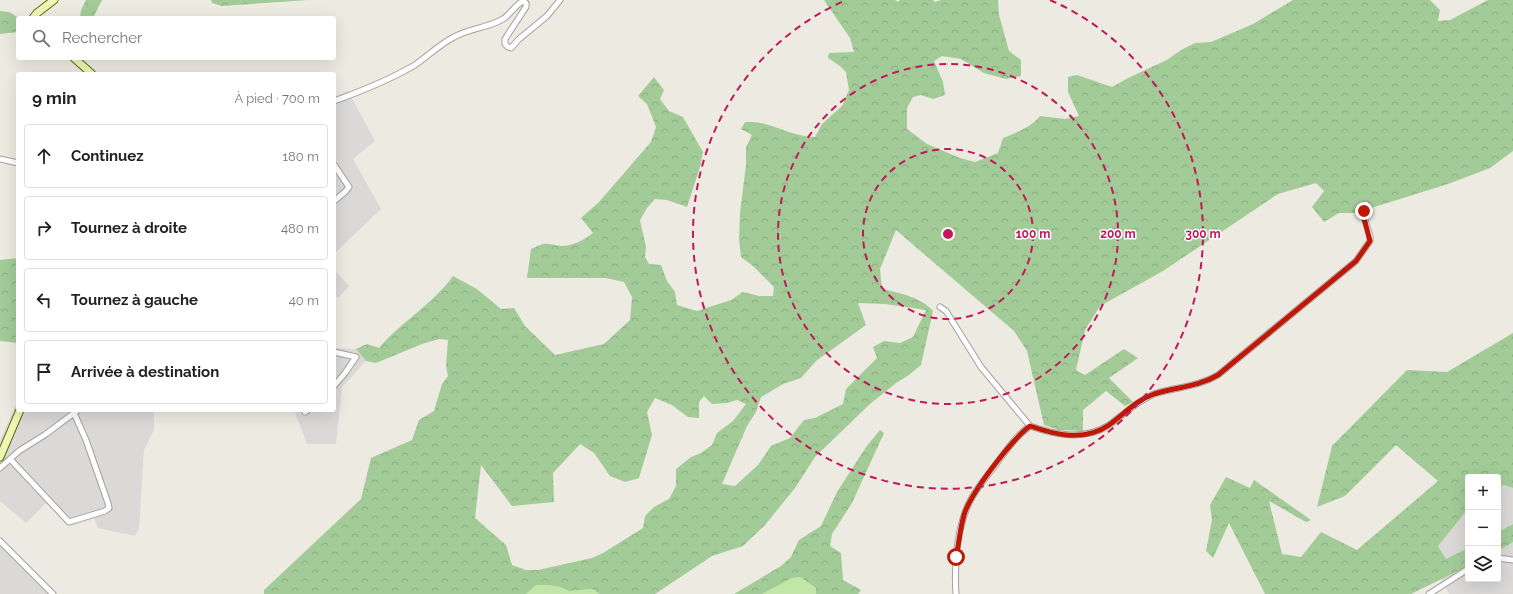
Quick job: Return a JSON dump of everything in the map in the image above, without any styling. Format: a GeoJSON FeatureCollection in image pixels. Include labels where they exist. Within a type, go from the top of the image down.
{"type":"FeatureCollection","features":[{"type":"Feature","properties":{"kind":"street"},"geometry":{"type":"LineString","coordinates":[[35,16],[54,0]]}},
{"type":"Feature","properties":{"kind":"street"},"geometry":{"type":"LineString","coordinates":[[336,100],[393,77],[416,64],[454,37],[468,30],[495,23],[504,18],[520,3],[524,2],[526,3],[526,7],[505,39],[505,44],[511,48],[519,39],[547,16],[560,0]]}},
{"type":"Feature","properties":{"kind":"street"},"geometry":{"type":"LineString","coordinates":[[76,60],[90,72]]}},
{"type":"Feature","properties":{"kind":"street"},"geometry":{"type":"LineString","coordinates":[[0,159],[16,163]]}},
{"type":"Feature","properties":{"kind":"street"},"geometry":{"type":"LineString","coordinates":[[336,167],[349,187],[336,199]]}},
{"type":"Feature","properties":{"kind":"street"},"geometry":{"type":"LineString","coordinates":[[940,307],[946,311],[981,367],[1030,426],[1041,430],[1075,436],[1087,435],[1108,425],[1144,399],[1163,392],[1200,384],[1218,375],[1356,261],[1370,241],[1364,218],[1366,204]]}},
{"type":"Feature","properties":{"kind":"street"},"geometry":{"type":"LineString","coordinates":[[336,352],[356,357],[336,384]]}},
{"type":"Feature","properties":{"kind":"street"},"geometry":{"type":"LineString","coordinates":[[0,457],[19,412]]}},
{"type":"Feature","properties":{"kind":"street"},"geometry":{"type":"LineString","coordinates":[[0,468],[19,451],[46,434],[75,412]]}},
{"type":"Feature","properties":{"kind":"street"},"geometry":{"type":"LineString","coordinates":[[10,459],[69,522],[105,512],[109,508],[108,503],[76,412]]}},
{"type":"Feature","properties":{"kind":"street"},"geometry":{"type":"LineString","coordinates":[[956,594],[956,557],[964,514],[988,475],[1019,435],[1030,426]]}},
{"type":"Feature","properties":{"kind":"street"},"geometry":{"type":"LineString","coordinates":[[0,541],[53,594]]}},
{"type":"Feature","properties":{"kind":"street"},"geometry":{"type":"LineString","coordinates":[[1501,558],[1513,560]]}},
{"type":"Feature","properties":{"kind":"street"},"geometry":{"type":"LineString","coordinates":[[1429,594],[1465,571]]}},
{"type":"Feature","properties":{"kind":"shaded area"},"geometry":{"type":"Polygon","coordinates":[[[348,91],[375,141],[353,159],[381,209],[336,252],[336,96],[348,91]]]}},
{"type":"Feature","properties":{"kind":"shaded area"},"geometry":{"type":"Polygon","coordinates":[[[336,271],[349,286],[338,298],[336,296],[336,271]]]}},
{"type":"Feature","properties":{"kind":"shaded area"},"geometry":{"type":"Polygon","coordinates":[[[336,348],[356,349],[366,361],[342,387],[336,444],[307,444],[295,412],[336,412],[336,348]]]}},
{"type":"Feature","properties":{"kind":"shaded area"},"geometry":{"type":"Polygon","coordinates":[[[16,404],[16,412],[154,412],[154,430],[144,450],[139,529],[135,536],[98,528],[94,518],[71,526],[46,503],[26,523],[0,501],[0,441],[16,404]]]}},
{"type":"Feature","properties":{"kind":"shaded area"},"geometry":{"type":"Polygon","coordinates":[[[1503,485],[1513,488],[1513,524],[1501,530],[1501,510],[1501,486],[1503,485]]]}},
{"type":"Feature","properties":{"kind":"shaded area"},"geometry":{"type":"Polygon","coordinates":[[[1465,513],[1465,550],[1445,560],[1437,546],[1465,513]]]}},
{"type":"Feature","properties":{"kind":"shaded area"},"geometry":{"type":"Polygon","coordinates":[[[0,538],[56,594],[0,594],[0,538]]]}},
{"type":"Feature","properties":{"kind":"shaded area"},"geometry":{"type":"Polygon","coordinates":[[[1513,542],[1513,594],[1449,594],[1441,579],[1465,567],[1465,582],[1501,582],[1501,549],[1513,542]]]}},
{"type":"Feature","properties":{"kind":"green space"},"geometry":{"type":"Polygon","coordinates":[[[86,0],[102,0],[94,16],[80,16],[81,10],[86,0]]]}},
{"type":"Feature","properties":{"kind":"green space"},"geometry":{"type":"Polygon","coordinates":[[[211,0],[308,0],[222,6],[212,3],[211,0]]]}},
{"type":"Feature","properties":{"kind":"green space"},"geometry":{"type":"Polygon","coordinates":[[[824,0],[895,0],[898,2],[900,0],[933,0],[935,2],[941,0],[998,0],[999,15],[1009,51],[1021,60],[1021,76],[1006,79],[984,73],[961,59],[942,56],[934,61],[943,82],[945,95],[933,99],[921,95],[913,97],[907,108],[907,129],[927,144],[960,158],[975,162],[998,153],[1003,138],[1028,127],[1040,116],[1065,119],[1079,116],[1068,92],[1068,77],[1077,75],[1112,87],[1167,60],[1181,50],[1195,43],[1211,42],[1253,24],[1293,0],[1430,0],[1440,10],[1438,21],[1450,20],[1488,0],[1513,0],[1513,151],[1490,168],[1448,184],[1355,213],[1339,213],[1324,222],[1312,207],[1324,191],[1316,183],[1278,194],[1163,271],[1100,306],[1085,330],[1076,370],[1085,375],[1124,349],[1138,358],[1109,378],[1133,402],[1125,406],[1106,391],[1083,410],[1083,431],[1059,430],[1044,425],[1027,351],[1014,331],[896,230],[880,269],[882,289],[916,299],[928,306],[933,311],[921,365],[870,404],[815,457],[795,488],[765,525],[743,546],[712,556],[655,594],[600,594],[592,589],[569,591],[560,587],[536,585],[526,594],[264,594],[264,590],[361,499],[371,458],[412,440],[419,420],[434,411],[442,384],[448,376],[446,366],[448,340],[439,339],[422,344],[376,363],[366,361],[356,349],[367,344],[379,348],[427,304],[453,276],[477,289],[501,309],[514,308],[525,326],[555,355],[604,344],[630,320],[632,297],[624,282],[606,278],[527,278],[531,249],[544,244],[561,246],[574,244],[593,233],[581,218],[599,202],[651,142],[656,127],[647,104],[638,96],[654,77],[664,90],[660,99],[669,111],[683,117],[703,152],[700,167],[687,207],[667,200],[655,199],[647,208],[640,220],[646,247],[645,257],[649,264],[661,265],[667,281],[675,292],[677,305],[697,311],[731,300],[743,292],[759,296],[773,296],[774,287],[753,266],[741,257],[739,239],[740,213],[746,165],[746,147],[752,135],[741,129],[745,122],[758,122],[795,134],[815,137],[822,124],[842,106],[849,90],[846,72],[828,58],[829,53],[854,52],[850,38],[824,0]],[[858,303],[866,325],[816,361],[801,378],[783,384],[761,397],[756,412],[747,426],[722,484],[735,486],[758,465],[771,446],[790,438],[804,420],[815,418],[843,404],[846,389],[877,358],[873,347],[884,341],[900,343],[913,337],[926,310],[885,304],[858,303]],[[704,396],[699,402],[699,418],[688,417],[672,405],[655,398],[647,412],[652,435],[639,478],[625,482],[610,476],[594,453],[580,444],[553,473],[554,502],[512,506],[481,465],[475,518],[506,545],[512,565],[526,570],[538,570],[592,558],[603,553],[643,528],[645,516],[654,507],[669,499],[676,486],[676,469],[691,457],[701,453],[712,445],[717,433],[733,421],[746,404],[737,400],[727,403],[712,404],[704,396]]]}},
{"type":"Feature","properties":{"kind":"green space"},"geometry":{"type":"Polygon","coordinates":[[[0,11],[9,12],[16,16],[16,32],[0,34],[0,11]]]}},
{"type":"Feature","properties":{"kind":"green space"},"geometry":{"type":"Polygon","coordinates":[[[16,258],[16,343],[0,341],[0,260],[16,258]]]}},
{"type":"Feature","properties":{"kind":"green space"},"geometry":{"type":"Polygon","coordinates":[[[1513,333],[1513,488],[1504,485],[1501,486],[1501,474],[1465,474],[1465,513],[1438,546],[1446,559],[1465,550],[1465,567],[1411,594],[1265,594],[1229,523],[1213,558],[1206,551],[1212,520],[1210,505],[1226,477],[1250,488],[1254,480],[1311,520],[1306,522],[1269,501],[1282,554],[1301,557],[1321,532],[1357,550],[1438,481],[1396,445],[1345,496],[1317,507],[1332,446],[1407,370],[1447,372],[1513,333]]]}},
{"type":"Feature","properties":{"kind":"green space"},"geometry":{"type":"Polygon","coordinates":[[[880,430],[884,433],[852,503],[832,534],[830,546],[841,553],[843,580],[861,590],[858,594],[816,594],[816,588],[800,577],[792,578],[762,594],[734,594],[781,566],[791,557],[799,540],[821,526],[837,492],[866,447],[880,430]]]}},
{"type":"Feature","properties":{"kind":"green space"},"geometry":{"type":"Polygon","coordinates":[[[1513,524],[1513,542],[1501,549],[1501,546],[1501,530],[1513,524]]]}},
{"type":"Feature","properties":{"kind":"green space"},"geometry":{"type":"Polygon","coordinates":[[[800,577],[816,588],[816,594],[762,594],[792,578],[800,577]]]}},
{"type":"Feature","properties":{"kind":"green space"},"geometry":{"type":"Polygon","coordinates":[[[536,585],[560,587],[569,591],[592,589],[600,594],[526,594],[536,585]]]}},
{"type":"Feature","properties":{"kind":"route"},"geometry":{"type":"LineString","coordinates":[[956,557],[964,514],[970,502],[988,475],[1019,435],[1030,426],[1041,430],[1075,436],[1087,435],[1108,425],[1144,399],[1163,392],[1200,384],[1218,375],[1356,261],[1370,241],[1370,236],[1364,218],[1364,211]]}}]}
